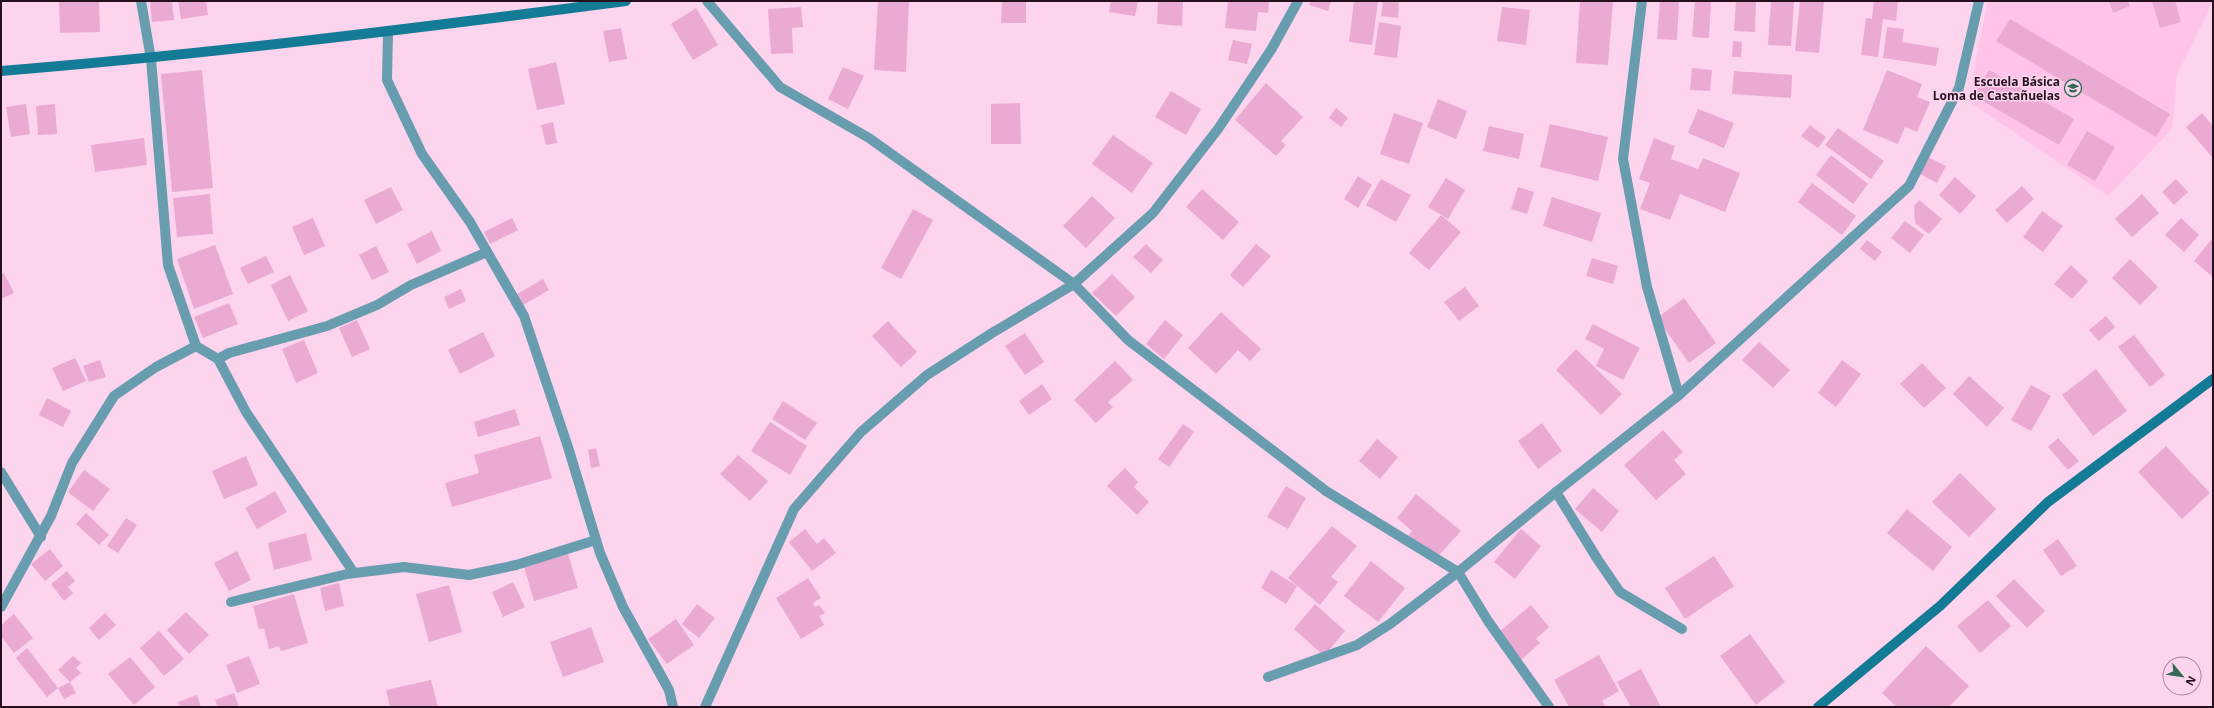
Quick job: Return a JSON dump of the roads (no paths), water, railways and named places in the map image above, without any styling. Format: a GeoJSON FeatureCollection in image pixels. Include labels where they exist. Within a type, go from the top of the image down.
{"type":"FeatureCollection","features":[{"type":"Feature","properties":{"kind":"main road"},"geometry":{"type":"LineString","coordinates":[[1,71],[151,59],[388,32],[626,1]]}},
{"type":"Feature","properties":{"kind":"main road"},"geometry":{"type":"LineString","coordinates":[[1818,707],[1940,606],[2048,502],[2213,379]]}},
{"type":"Feature","properties":{"kind":"street"},"geometry":{"type":"LineString","coordinates":[[141,1],[151,59],[168,265],[196,346],[218,359],[246,412],[354,573]]}},
{"type":"Feature","properties":{"kind":"street"},"geometry":{"type":"LineString","coordinates":[[707,1],[730,30],[780,87],[869,138],[1074,284],[1128,340],[1326,491],[1458,572],[1488,621],[1549,707]]}},
{"type":"Feature","properties":{"kind":"street"},"geometry":{"type":"LineString","coordinates":[[705,707],[794,509],[856,438],[927,375],[992,333],[1074,284],[1153,213],[1218,129],[1271,50],[1298,1]]}},
{"type":"Feature","properties":{"kind":"street"},"geometry":{"type":"LineString","coordinates":[[1642,1],[1623,159],[1647,287],[1679,395]]}},
{"type":"Feature","properties":{"kind":"street"},"geometry":{"type":"LineString","coordinates":[[1268,677],[1357,645],[1390,624],[1458,572],[1679,395],[1909,186],[1959,88],[1979,1]]}},
{"type":"Feature","properties":{"kind":"street"},"geometry":{"type":"LineString","coordinates":[[388,32],[387,80],[422,154],[470,222],[524,316],[596,540],[623,607],[669,690],[673,707]]}},
{"type":"Feature","properties":{"kind":"street"},"geometry":{"type":"LineString","coordinates":[[218,359],[229,353],[327,326],[377,304],[411,285],[487,252]]}},
{"type":"Feature","properties":{"kind":"street"},"geometry":{"type":"LineString","coordinates":[[1,607],[41,537],[72,464],[114,396],[156,367],[196,346]]}},
{"type":"Feature","properties":{"kind":"street"},"geometry":{"type":"LineString","coordinates":[[1,472],[41,537]]}},
{"type":"Feature","properties":{"kind":"street"},"geometry":{"type":"LineString","coordinates":[[1556,492],[1598,560],[1620,592],[1682,629]]}},
{"type":"Feature","properties":{"kind":"street"},"geometry":{"type":"LineString","coordinates":[[231,602],[354,573],[404,567],[469,575],[516,565],[596,540]]}},
{"type":"Feature","properties":{"kind":"place","name":"Escuela Básica Loma de Castañuelas"},"geometry":{"type":"Point","coordinates":[2073,88]}}]}
